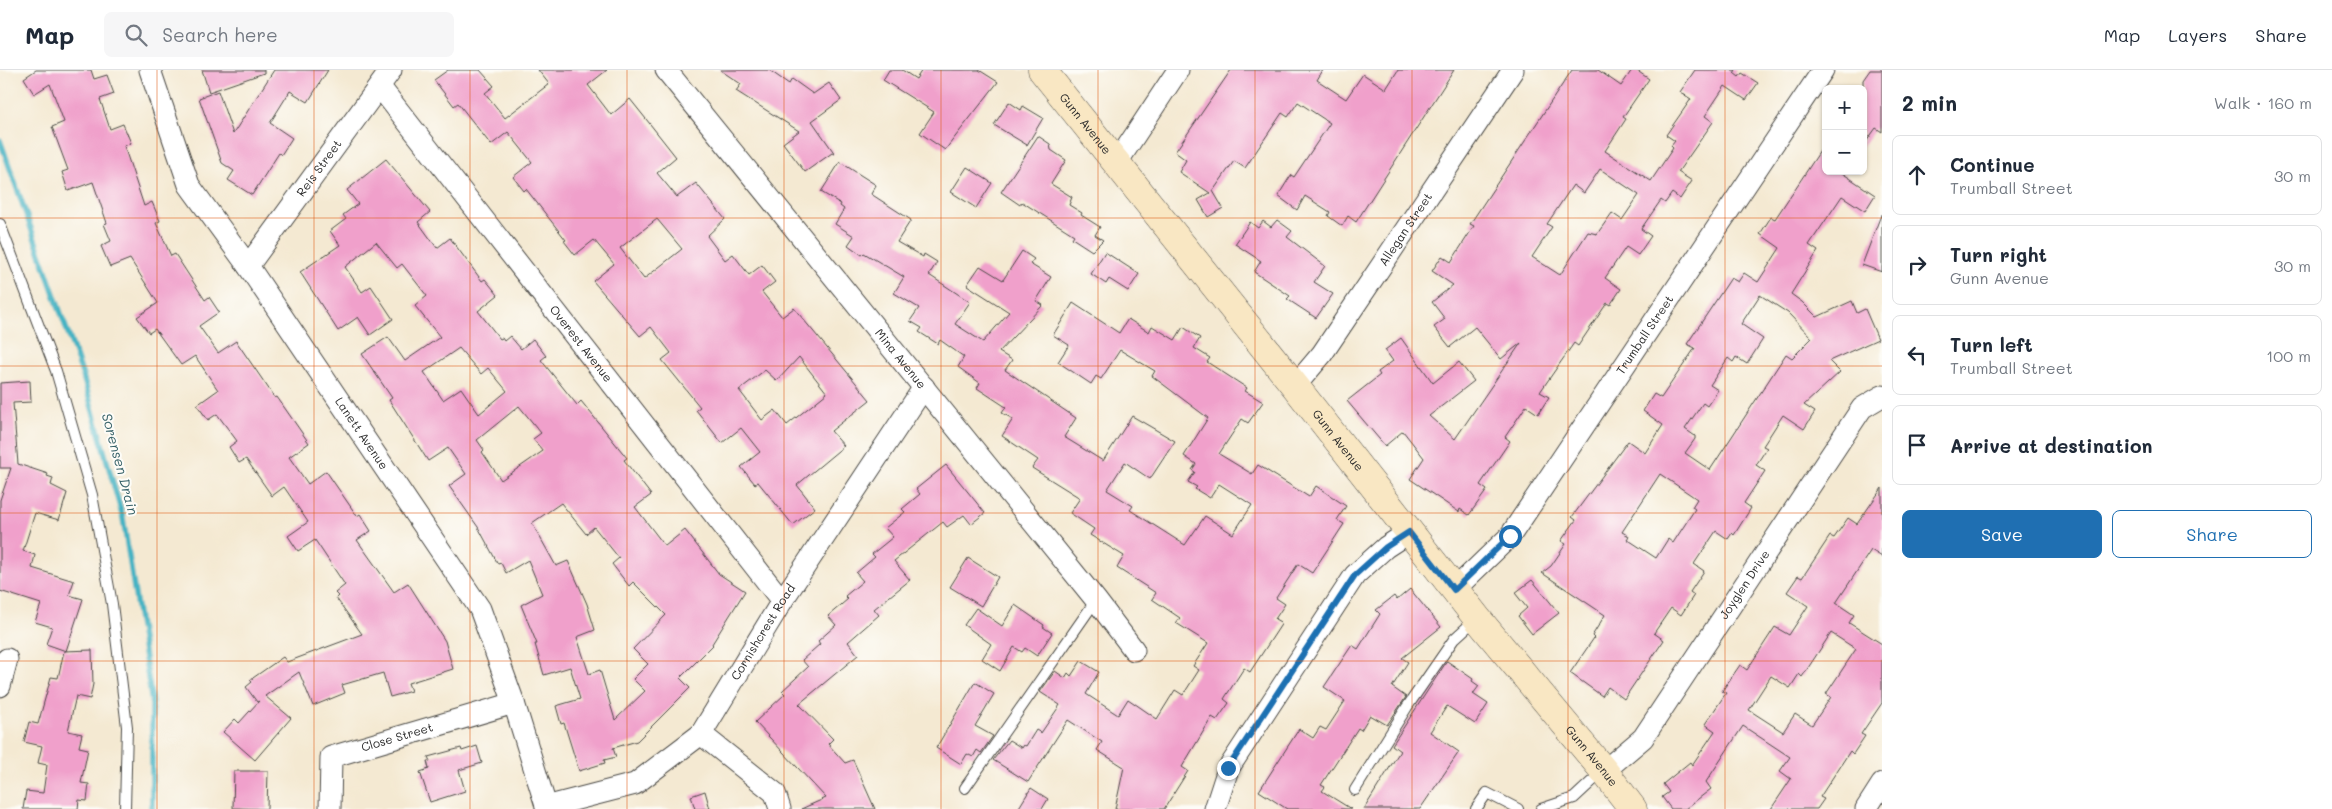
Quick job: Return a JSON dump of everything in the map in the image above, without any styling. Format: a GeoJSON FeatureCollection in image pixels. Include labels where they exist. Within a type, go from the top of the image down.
{"type":"FeatureCollection","features":[{"type":"Feature","properties":{"kind":"street","name":"Lanett Avenue"},"geometry":{"type":"LineString","coordinates":[[150,70],[189,185],[248,266],[480,609],[514,702],[546,808]]}},
{"type":"Feature","properties":{"kind":"street","name":"Mina Avenue"},"geometry":{"type":"LineString","coordinates":[[666,70],[1096,600],[1134,650]]}},
{"type":"Feature","properties":{"kind":"street","name":"Gunn Avenue"},"geometry":{"type":"LineString","coordinates":[[1042,70],[1295,386],[1454,590],[1604,771],[1633,809]]}},
{"type":"Feature","properties":{"kind":"street"},"geometry":{"type":"LineString","coordinates":[[1116,164],[1178,70]]}},
{"type":"Feature","properties":{"kind":"street","name":"Allegan Street"},"geometry":{"type":"LineString","coordinates":[[1295,386],[1322,354],[1513,70]]}},
{"type":"Feature","properties":{"kind":"street","name":"Trumball Street"},"geometry":{"type":"LineString","coordinates":[[1454,590],[1510,536],[1823,70]]}},
{"type":"Feature","properties":{"kind":"street","name":"Reis Street"},"geometry":{"type":"LineString","coordinates":[[248,266],[386,78]]}},
{"type":"Feature","properties":{"kind":"street","name":"Overest Avenue"},"geometry":{"type":"LineString","coordinates":[[386,78],[782,602]]}},
{"type":"Feature","properties":{"kind":"street","name":"Cornishcrest Road"},"geometry":{"type":"LineString","coordinates":[[546,808],[635,784],[701,734],[782,602],[924,387]]}},
{"type":"Feature","properties":{"kind":"street","name":"Joyglen Drive"},"geometry":{"type":"LineString","coordinates":[[1604,771],[1643,738],[1862,408],[1882,396]]}},
{"type":"Feature","properties":{"kind":"street"},"geometry":{"type":"LineString","coordinates":[[1215,809],[1228,768],[1355,575],[1386,547],[1409,532]]}},
{"type":"Feature","properties":{"kind":"street"},"geometry":{"type":"LineString","coordinates":[[0,686],[7,659]]}},
{"type":"Feature","properties":{"kind":"street","name":"Close Street"},"geometry":{"type":"LineString","coordinates":[[330,809],[331,757],[514,702]]}},
{"type":"Feature","properties":{"kind":"street"},"geometry":{"type":"LineString","coordinates":[[701,734],[775,793],[780,809]]}},
{"type":"Feature","properties":{"kind":"street"},"geometry":{"type":"LineString","coordinates":[[1866,809],[1882,784]]}},
{"type":"Feature","properties":{"kind":"lane"},"geometry":{"type":"LineString","coordinates":[[0,224],[56,371],[92,495],[112,604],[127,728],[125,809]]}},
{"type":"Feature","properties":{"kind":"lane"},"geometry":{"type":"LineString","coordinates":[[965,788],[1096,600]]}},
{"type":"Feature","properties":{"kind":"lane"},"geometry":{"type":"LineString","coordinates":[[1355,790],[1407,707],[1454,638],[1477,618]]}},
{"type":"Feature","properties":{"kind":"lane"},"geometry":{"type":"LineString","coordinates":[[1541,809],[1561,806],[1574,798],[1604,771]]}},
{"type":"Feature","properties":{"kind":"lane"},"geometry":{"type":"LineString","coordinates":[[1476,809],[1487,793],[1518,809]]}},
{"type":"Feature","properties":{"kind":"building"},"geometry":{"type":"Polygon","coordinates":[[[36,70],[91,70],[94,79],[107,75],[114,94],[100,99],[110,129],[123,124],[131,143],[124,146],[144,206],[152,202],[160,221],[156,223],[171,256],[175,254],[205,300],[209,297],[219,312],[199,326],[218,353],[236,341],[309,443],[289,457],[308,484],[326,471],[357,516],[360,514],[371,531],[357,540],[394,592],[408,583],[445,641],[453,669],[408,683],[411,691],[390,697],[383,673],[342,685],[345,693],[313,706],[299,672],[265,696],[291,718],[255,760],[223,732],[235,719],[239,723],[259,701],[257,702],[246,687],[252,682],[250,680],[283,657],[287,662],[362,634],[336,598],[338,596],[335,593],[345,585],[315,540],[298,551],[288,536],[308,522],[284,487],[272,496],[246,459],[239,463],[229,447],[237,441],[217,414],[208,420],[197,405],[218,390],[195,356],[181,365],[155,329],[149,333],[137,317],[158,303],[130,259],[110,267],[101,246],[111,241],[104,224],[107,223],[93,182],[68,191],[62,172],[68,170],[52,127],[64,122],[50,84],[34,94],[24,78],[36,70]]]}},
{"type":"Feature","properties":{"kind":"building"},"geometry":{"type":"Polygon","coordinates":[[[202,70],[264,70],[264,73],[209,92],[202,70]]]}},
{"type":"Feature","properties":{"kind":"building"},"geometry":{"type":"Polygon","coordinates":[[[274,70],[328,70],[308,102],[290,91],[270,123],[292,138],[281,155],[279,153],[252,195],[228,180],[234,171],[222,163],[199,98],[218,91],[233,134],[274,70]]]}},
{"type":"Feature","properties":{"kind":"building"},"geometry":{"type":"Polygon","coordinates":[[[448,70],[480,70],[494,86],[485,93],[505,118],[549,84],[538,70],[607,70],[588,85],[611,115],[630,99],[676,157],[657,173],[677,197],[696,183],[725,219],[707,236],[725,260],[733,254],[749,275],[762,265],[775,282],[762,292],[782,317],[794,308],[870,400],[831,431],[844,446],[797,485],[815,508],[793,525],[758,482],[755,484],[741,467],[760,452],[741,428],[722,443],[696,410],[700,407],[662,360],[671,353],[651,327],[640,336],[593,281],[614,264],[594,240],[575,255],[564,241],[566,240],[526,189],[524,191],[513,177],[532,162],[508,132],[491,145],[458,103],[454,106],[434,80],[448,70]],[[657,219],[620,248],[644,279],[682,249],[657,219]],[[799,357],[777,381],[765,370],[739,390],[762,420],[775,410],[787,425],[827,393],[799,357]]]}},
{"type":"Feature","properties":{"kind":"building"},"geometry":{"type":"Polygon","coordinates":[[[720,70],[769,70],[789,84],[792,79],[813,94],[829,83],[841,100],[812,121],[835,154],[832,153],[805,172],[783,143],[799,131],[736,91],[741,84],[720,70]]]}},
{"type":"Feature","properties":{"kind":"building"},"geometry":{"type":"Polygon","coordinates":[[[889,70],[902,70],[916,79],[922,70],[979,70],[998,82],[945,150],[920,133],[934,112],[883,80],[889,70]]]}},
{"type":"Feature","properties":{"kind":"building"},"geometry":{"type":"Polygon","coordinates":[[[1231,70],[1323,70],[1317,80],[1346,99],[1363,74],[1386,89],[1398,70],[1454,70],[1356,222],[1348,216],[1342,226],[1328,216],[1330,212],[1305,196],[1297,210],[1278,196],[1291,175],[1294,177],[1330,123],[1298,102],[1288,117],[1282,113],[1245,168],[1234,161],[1213,191],[1223,208],[1208,217],[1198,200],[1210,193],[1179,172],[1186,160],[1175,152],[1231,70]]]}},
{"type":"Feature","properties":{"kind":"building"},"geometry":{"type":"Polygon","coordinates":[[[1572,70],[1598,70],[1621,86],[1632,70],[1636,70],[1649,79],[1623,117],[1626,119],[1605,151],[1651,181],[1673,148],[1671,146],[1675,141],[1666,135],[1691,99],[1680,92],[1695,70],[1736,70],[1734,73],[1739,77],[1742,73],[1758,83],[1746,100],[1725,86],[1705,116],[1713,122],[1678,172],[1692,181],[1680,199],[1672,193],[1665,203],[1661,200],[1641,229],[1651,236],[1638,255],[1626,247],[1605,278],[1621,289],[1610,305],[1607,303],[1578,346],[1574,343],[1540,392],[1549,397],[1538,414],[1526,406],[1505,437],[1510,441],[1480,485],[1487,490],[1469,515],[1460,509],[1459,512],[1410,479],[1424,458],[1403,431],[1385,446],[1347,401],[1380,375],[1378,372],[1393,361],[1385,350],[1401,338],[1433,383],[1459,362],[1474,381],[1429,416],[1455,439],[1521,343],[1501,359],[1475,327],[1450,347],[1434,327],[1445,319],[1432,302],[1453,285],[1432,271],[1442,256],[1451,262],[1474,226],[1470,224],[1572,70]],[[1600,169],[1584,193],[1573,185],[1547,224],[1552,227],[1532,257],[1560,275],[1588,232],[1597,234],[1612,213],[1622,220],[1639,195],[1600,169]]]}},
{"type":"Feature","properties":{"kind":"building"},"geometry":{"type":"Polygon","coordinates":[[[1870,70],[1882,70],[1882,132],[1876,128],[1867,140],[1867,85],[1863,85],[1863,80],[1870,70]]]}},
{"type":"Feature","properties":{"kind":"building"},"geometry":{"type":"Polygon","coordinates":[[[1009,102],[1021,110],[1023,106],[1043,118],[1027,145],[994,125],[1009,102]]]}},
{"type":"Feature","properties":{"kind":"building"},"geometry":{"type":"Polygon","coordinates":[[[1038,136],[1050,144],[1051,150],[1066,160],[1051,184],[1072,197],[1069,205],[1100,227],[1095,235],[1103,240],[1092,251],[1072,238],[1074,235],[1022,202],[1020,205],[1001,192],[1038,136]]]}},
{"type":"Feature","properties":{"kind":"building"},"geometry":{"type":"Polygon","coordinates":[[[1822,148],[1822,175],[1845,175],[1875,195],[1865,211],[1842,196],[1809,245],[1818,251],[1791,294],[1817,317],[1852,301],[1857,313],[1865,309],[1878,339],[1829,361],[1840,372],[1804,405],[1815,412],[1804,429],[1783,415],[1763,446],[1767,448],[1756,465],[1765,471],[1744,503],[1751,508],[1734,535],[1732,533],[1728,539],[1716,531],[1694,564],[1704,571],[1690,592],[1694,595],[1681,615],[1671,608],[1654,633],[1664,640],[1624,699],[1608,687],[1602,696],[1570,673],[1594,638],[1592,636],[1605,615],[1542,573],[1551,566],[1566,544],[1561,541],[1576,520],[1572,517],[1628,441],[1645,453],[1663,425],[1643,411],[1654,394],[1661,398],[1695,348],[1687,344],[1731,278],[1738,282],[1744,273],[1758,282],[1780,248],[1760,234],[1771,217],[1775,219],[1822,148]],[[1760,295],[1741,324],[1763,339],[1747,364],[1736,357],[1733,362],[1728,358],[1710,385],[1718,390],[1707,406],[1703,403],[1685,429],[1695,436],[1695,439],[1685,453],[1710,470],[1786,354],[1792,358],[1812,338],[1788,313],[1760,295]],[[1660,474],[1622,532],[1629,536],[1627,539],[1656,558],[1668,539],[1673,543],[1695,509],[1692,507],[1697,499],[1660,474]]]}},
{"type":"Feature","properties":{"kind":"building"},"geometry":{"type":"Polygon","coordinates":[[[386,159],[430,212],[418,222],[437,248],[450,238],[482,281],[485,279],[498,295],[478,311],[500,339],[502,338],[504,341],[510,336],[521,349],[533,339],[546,356],[541,360],[577,405],[581,401],[627,458],[624,460],[651,495],[635,507],[665,546],[685,530],[719,574],[745,591],[713,645],[680,678],[690,688],[637,741],[613,748],[616,757],[604,760],[605,763],[579,771],[564,723],[561,724],[556,706],[580,699],[570,667],[544,675],[535,644],[537,644],[521,605],[542,594],[528,560],[506,573],[501,563],[498,564],[478,527],[449,486],[466,474],[448,448],[428,461],[389,400],[392,398],[362,354],[388,337],[405,361],[440,337],[415,306],[427,296],[402,264],[397,268],[376,242],[345,267],[362,292],[371,286],[393,319],[370,335],[358,317],[338,331],[300,272],[340,245],[330,231],[346,219],[343,215],[358,204],[347,190],[386,159]],[[459,348],[424,372],[443,400],[461,388],[479,414],[507,391],[488,368],[481,374],[459,348]],[[519,406],[477,440],[484,450],[482,452],[501,480],[543,451],[533,439],[541,433],[519,406]],[[561,503],[532,523],[556,566],[568,561],[587,604],[595,630],[577,637],[589,674],[600,670],[615,720],[645,691],[633,679],[648,664],[633,649],[666,615],[633,582],[629,586],[612,564],[619,558],[594,527],[586,534],[561,503]]]}},
{"type":"Feature","properties":{"kind":"building"},"geometry":{"type":"Polygon","coordinates":[[[840,162],[876,185],[871,194],[911,220],[897,242],[923,257],[924,254],[937,262],[929,275],[970,302],[955,324],[983,342],[1009,312],[967,285],[980,266],[1003,280],[1022,251],[1034,259],[1030,264],[1051,277],[1036,301],[1043,305],[999,352],[1012,360],[1005,370],[1076,418],[1064,437],[1103,461],[1132,416],[1175,441],[1150,479],[1125,462],[1107,490],[1133,506],[1130,510],[1185,545],[1205,516],[1233,534],[1252,505],[1219,484],[1210,498],[1195,489],[1197,487],[1188,482],[1195,472],[1192,470],[1196,464],[1184,456],[1208,418],[1152,376],[1155,371],[1120,350],[1101,379],[1096,376],[1091,384],[1058,362],[1069,345],[1053,335],[1073,303],[1119,333],[1128,319],[1149,332],[1152,326],[1175,340],[1183,327],[1200,338],[1194,348],[1210,358],[1207,362],[1247,388],[1245,391],[1263,402],[1248,423],[1242,419],[1219,454],[1252,474],[1258,465],[1309,497],[1316,486],[1346,506],[1337,520],[1344,524],[1312,573],[1298,564],[1276,598],[1285,604],[1275,619],[1282,623],[1250,672],[1244,668],[1224,699],[1229,703],[1217,720],[1212,717],[1182,767],[1188,771],[1164,809],[1115,809],[1124,767],[1097,750],[1102,742],[1068,720],[1028,782],[993,760],[1009,740],[1022,748],[1024,745],[1026,746],[1036,730],[1041,733],[1060,705],[1040,692],[1055,671],[1065,678],[1068,673],[1071,676],[1081,661],[1099,672],[1086,694],[1118,715],[1128,699],[1157,719],[1175,690],[1183,695],[1199,670],[1193,666],[1208,643],[1176,623],[1180,618],[1152,599],[1156,593],[1117,568],[1124,556],[1090,535],[1094,529],[1070,513],[1080,498],[1032,468],[1038,460],[1002,436],[1013,419],[1002,413],[1006,407],[977,388],[980,383],[958,367],[964,357],[940,340],[938,344],[919,332],[922,328],[910,321],[919,308],[894,293],[904,277],[864,253],[862,255],[848,245],[854,236],[835,224],[844,209],[840,206],[841,204],[821,192],[840,162]]]}},
{"type":"Feature","properties":{"kind":"building"},"geometry":{"type":"Polygon","coordinates":[[[967,167],[992,183],[976,208],[951,192],[967,167]]]}},
{"type":"Feature","properties":{"kind":"building"},"geometry":{"type":"Polygon","coordinates":[[[1882,215],[1882,272],[1862,265],[1882,215]]]}},
{"type":"Feature","properties":{"kind":"building"},"geometry":{"type":"Polygon","coordinates":[[[1277,220],[1292,231],[1287,237],[1325,266],[1314,282],[1333,294],[1316,318],[1287,299],[1290,296],[1254,272],[1261,261],[1235,244],[1250,222],[1258,228],[1263,221],[1271,227],[1277,220]]]}},
{"type":"Feature","properties":{"kind":"building"},"geometry":{"type":"Polygon","coordinates":[[[1105,252],[1139,274],[1128,291],[1109,279],[1106,284],[1091,274],[1105,252]]]}},
{"type":"Feature","properties":{"kind":"building"},"geometry":{"type":"Polygon","coordinates":[[[30,381],[31,402],[13,403],[18,464],[48,474],[47,476],[53,478],[51,485],[67,493],[59,520],[35,513],[23,551],[35,555],[32,568],[74,581],[69,595],[83,599],[66,651],[46,644],[52,627],[35,622],[41,604],[0,591],[0,500],[11,468],[0,468],[0,383],[30,381]]]}},
{"type":"Feature","properties":{"kind":"building"},"geometry":{"type":"Polygon","coordinates":[[[946,465],[985,513],[971,524],[964,515],[947,527],[943,522],[894,561],[910,580],[874,609],[879,615],[848,642],[858,655],[799,704],[833,739],[828,744],[845,763],[853,760],[875,809],[801,809],[826,798],[755,722],[785,694],[782,691],[808,667],[802,660],[820,644],[818,641],[836,625],[828,616],[848,599],[845,596],[863,581],[856,573],[875,557],[872,554],[893,537],[885,528],[905,512],[902,509],[920,494],[916,489],[946,465]]]}},
{"type":"Feature","properties":{"kind":"building"},"geometry":{"type":"Polygon","coordinates":[[[1882,488],[1882,557],[1871,550],[1836,603],[1854,615],[1849,623],[1882,644],[1882,703],[1861,734],[1865,736],[1853,754],[1850,751],[1820,797],[1824,799],[1817,809],[1771,809],[1791,779],[1780,771],[1790,757],[1743,726],[1706,782],[1711,789],[1685,809],[1671,809],[1662,797],[1669,792],[1663,784],[1690,762],[1692,765],[1715,731],[1705,724],[1726,693],[1722,691],[1740,665],[1747,670],[1775,627],[1789,635],[1808,606],[1787,592],[1798,576],[1802,578],[1830,536],[1834,538],[1848,518],[1857,524],[1882,488]],[[1831,633],[1802,677],[1799,674],[1790,688],[1771,676],[1749,710],[1783,732],[1795,714],[1812,725],[1831,697],[1826,694],[1856,649],[1831,633]]]}},
{"type":"Feature","properties":{"kind":"building"},"geometry":{"type":"Polygon","coordinates":[[[968,558],[998,577],[981,606],[950,587],[968,558]]]}},
{"type":"Feature","properties":{"kind":"building"},"geometry":{"type":"Polygon","coordinates":[[[1532,580],[1559,613],[1532,634],[1518,616],[1527,608],[1515,593],[1532,580]]]}},
{"type":"Feature","properties":{"kind":"building"},"geometry":{"type":"Polygon","coordinates":[[[1410,589],[1441,627],[1402,658],[1408,662],[1392,687],[1406,697],[1387,725],[1370,715],[1361,730],[1358,728],[1321,785],[1325,787],[1322,791],[1351,809],[1287,809],[1259,791],[1299,729],[1313,738],[1320,727],[1326,730],[1345,701],[1324,687],[1352,645],[1358,649],[1380,614],[1376,610],[1394,596],[1397,600],[1410,589]]]}},
{"type":"Feature","properties":{"kind":"building"},"geometry":{"type":"Polygon","coordinates":[[[1015,605],[1044,625],[1043,627],[1052,633],[1037,656],[1025,648],[1022,652],[1014,647],[1000,671],[982,659],[991,644],[964,625],[976,608],[1002,626],[1015,605]]]}},
{"type":"Feature","properties":{"kind":"building"},"geometry":{"type":"Polygon","coordinates":[[[92,650],[93,684],[90,699],[76,696],[68,731],[82,734],[79,747],[88,749],[81,783],[89,784],[87,801],[79,800],[78,809],[23,809],[26,791],[43,793],[47,765],[38,763],[42,746],[24,742],[29,722],[38,724],[51,677],[58,678],[64,651],[92,650]]]}},
{"type":"Feature","properties":{"kind":"building"},"geometry":{"type":"Polygon","coordinates":[[[1447,661],[1473,679],[1472,681],[1479,686],[1473,694],[1488,704],[1475,724],[1447,706],[1430,732],[1459,752],[1420,809],[1364,809],[1400,751],[1392,745],[1447,661]]]}},
{"type":"Feature","properties":{"kind":"building"},"geometry":{"type":"Polygon","coordinates":[[[975,682],[994,694],[975,726],[993,736],[981,753],[977,750],[973,757],[967,754],[961,764],[936,748],[975,682]]]}},
{"type":"Feature","properties":{"kind":"building"},"geometry":{"type":"Polygon","coordinates":[[[477,746],[482,763],[459,770],[465,791],[430,802],[420,772],[429,769],[427,761],[430,761],[428,757],[461,748],[462,751],[477,746]]]}},
{"type":"Feature","properties":{"kind":"building"},"geometry":{"type":"Polygon","coordinates":[[[234,771],[268,771],[267,809],[233,808],[234,771]]]}},
{"type":"Feature","properties":{"kind":"building"},"geometry":{"type":"Polygon","coordinates":[[[1031,788],[1048,799],[1042,809],[1018,809],[1031,788]]]}},
{"type":"Feature","properties":{"kind":"building"},"geometry":{"type":"Polygon","coordinates":[[[705,791],[710,809],[695,809],[691,796],[705,791]]]}},
{"type":"Feature","properties":{"kind":"waterway","name":"Sorensen Drain"},"geometry":{"type":"LineString","coordinates":[[0,140],[83,376],[123,518],[152,703],[152,809]]}},
{"type":"Feature","properties":{"kind":"route"},"geometry":{"type":"LineString","coordinates":[[1228,768],[1355,575],[1386,547],[1409,532],[1439,568],[1454,590],[1510,536]]}}]}
